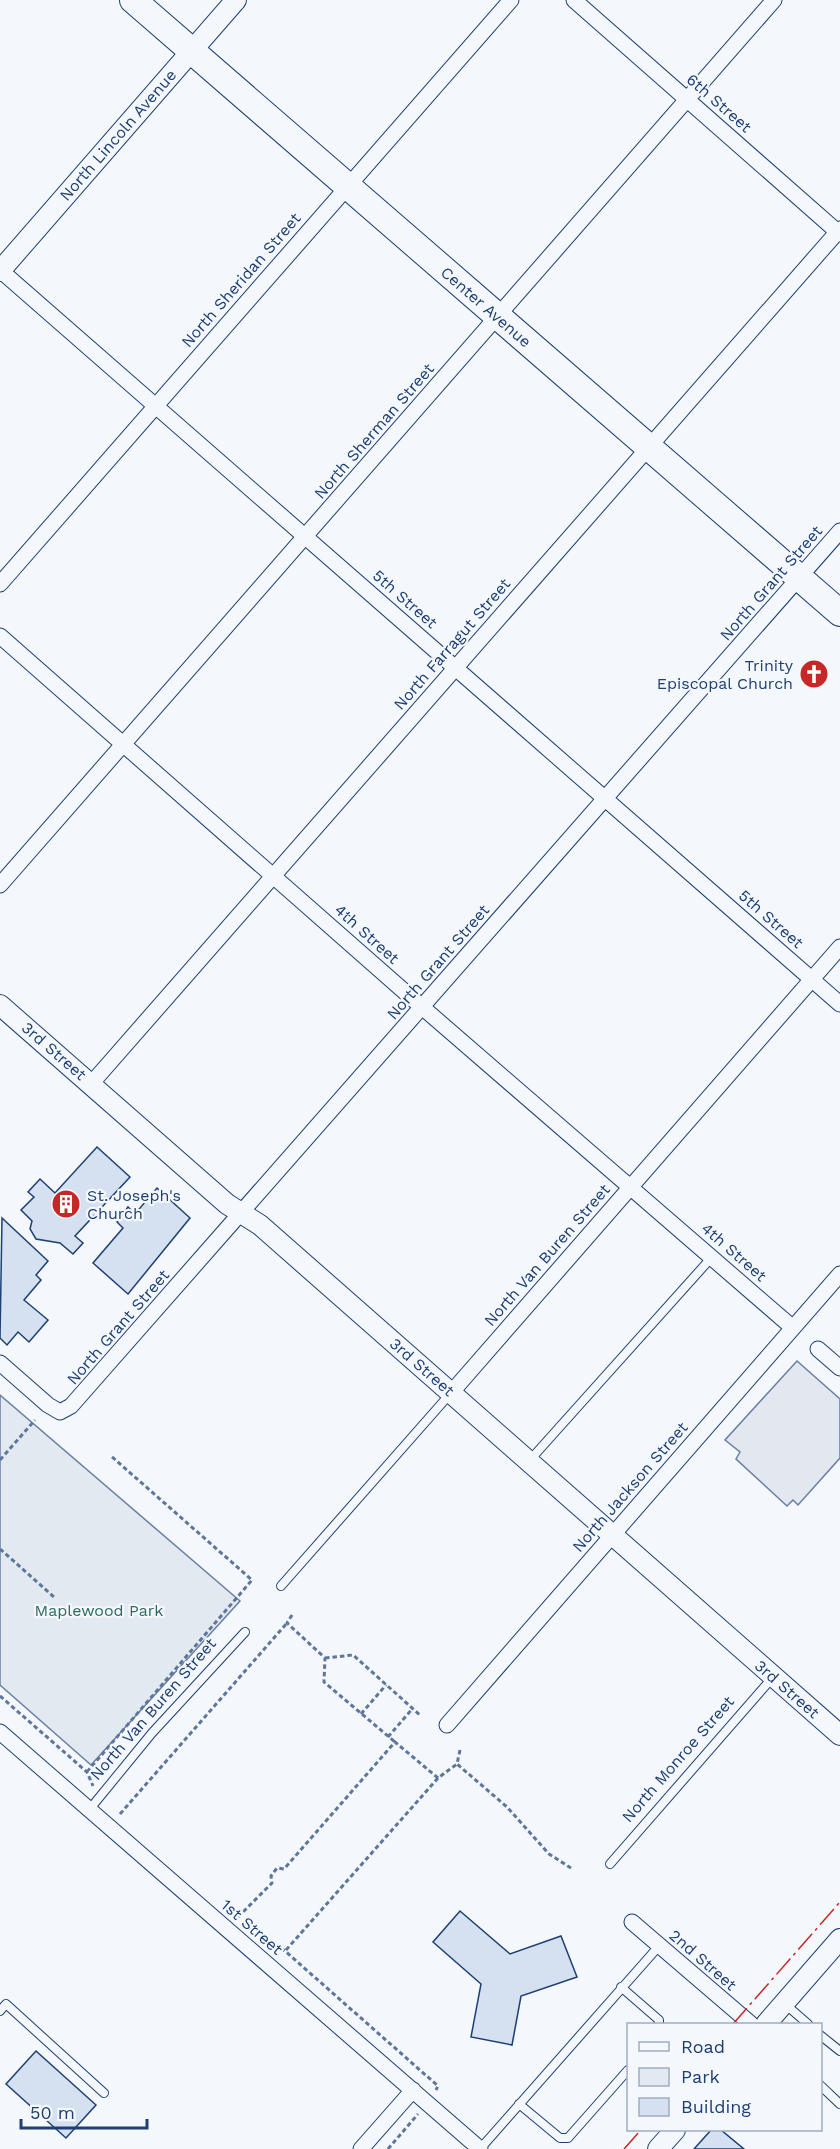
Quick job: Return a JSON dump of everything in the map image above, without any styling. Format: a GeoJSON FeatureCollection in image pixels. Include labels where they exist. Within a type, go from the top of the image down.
{"type":"FeatureCollection","features":[{"type":"Feature","properties":{"kind":"highway","name":"Center Avenue"},"geometry":{"type":"LineString","coordinates":[[133,0],[840,613]]}},
{"type":"Feature","properties":{"kind":"street","name":"North Lincoln Avenue"},"geometry":{"type":"LineString","coordinates":[[0,270],[236,0]]}},
{"type":"Feature","properties":{"kind":"street","name":"North Sheridan Street"},"geometry":{"type":"LineString","coordinates":[[0,584],[511,0]]}},
{"type":"Feature","properties":{"kind":"street","name":"6th Street"},"geometry":{"type":"LineString","coordinates":[[574,0],[839,231]]}},
{"type":"Feature","properties":{"kind":"street","name":"North Sherman Street"},"geometry":{"type":"LineString","coordinates":[[0,885],[774,0]]}},
{"type":"Feature","properties":{"kind":"street","name":"North Farragut Street"},"geometry":{"type":"LineString","coordinates":[[91,1084],[839,231]]}},
{"type":"Feature","properties":{"kind":"street","name":"5th Street"},"geometry":{"type":"LineString","coordinates":[[0,270],[456,666],[840,1004]]}},
{"type":"Feature","properties":{"kind":"street","name":"North Grant Street"},"geometry":{"type":"LineString","coordinates":[[0,1363],[48,1405],[60,1412],[71,1406],[840,531]]}},
{"type":"Feature","properties":{"kind":"street","name":"4th Street"},"geometry":{"type":"LineString","coordinates":[[0,636],[274,875],[422,1008],[793,1328]]}},
{"type":"Feature","properties":{"kind":"street","name":"North Van Buren Street"},"geometry":{"type":"LineString","coordinates":[[451,1393],[840,947]]}},
{"type":"Feature","properties":{"kind":"street","name":"3rd Street"},"geometry":{"type":"LineString","coordinates":[[0,1005],[226,1204],[242,1212],[451,1393],[840,1735]]}},
{"type":"Feature","properties":{"kind":"street","name":"North Jackson Street"},"geometry":{"type":"LineString","coordinates":[[447,1725],[840,1274]]}},
{"type":"Feature","properties":{"kind":"street"},"geometry":{"type":"LineString","coordinates":[[818,1349],[840,1368]]}},
{"type":"Feature","properties":{"kind":"street","name":"1st Street"},"geometry":{"type":"LineString","coordinates":[[0,1732],[480,2149]]}},
{"type":"Feature","properties":{"kind":"street","name":"2nd Street"},"geometry":{"type":"LineString","coordinates":[[632,1922],[749,2023]]}},
{"type":"Feature","properties":{"kind":"street"},"geometry":{"type":"LineString","coordinates":[[768,2023],[840,1939]]}},
{"type":"Feature","properties":{"kind":"street"},"geometry":{"type":"LineString","coordinates":[[361,2149],[413,2090]]}},
{"type":"Feature","properties":{"kind":"street"},"geometry":{"type":"LineString","coordinates":[[658,2149],[674,2131]]}},
{"type":"Feature","properties":{"kind":"lane"},"geometry":{"type":"LineString","coordinates":[[529,1461],[712,1257]]}},
{"type":"Feature","properties":{"kind":"lane","name":"North Van Buren Street"},"geometry":{"type":"LineString","coordinates":[[281,1586],[451,1393]]}},
{"type":"Feature","properties":{"kind":"lane","name":"North Van Buren Street"},"geometry":{"type":"LineString","coordinates":[[89,1810],[152,1733],[245,1632]]}},
{"type":"Feature","properties":{"kind":"lane","name":"North Monroe Street"},"geometry":{"type":"LineString","coordinates":[[610,1864],[773,1677]]}},
{"type":"Feature","properties":{"kind":"lane"},"geometry":{"type":"LineString","coordinates":[[480,2149],[659,1946]]}},
{"type":"Feature","properties":{"kind":"lane"},"geometry":{"type":"LineString","coordinates":[[621,1987],[659,2020],[659,2023]]}},
{"type":"Feature","properties":{"kind":"lane"},"geometry":{"type":"LineString","coordinates":[[784,2003],[806,2023]]}},
{"type":"Feature","properties":{"kind":"lane"},"geometry":{"type":"LineString","coordinates":[[0,2011],[6,2004],[104,2093]]}},
{"type":"Feature","properties":{"kind":"lane"},"geometry":{"type":"LineString","coordinates":[[822,2037],[840,2051]]}},
{"type":"Feature","properties":{"kind":"lane"},"geometry":{"type":"LineString","coordinates":[[519,2104],[560,2138],[568,2138],[627,2071]]}},
{"type":"Feature","properties":{"kind":"lane"},"geometry":{"type":"LineString","coordinates":[[822,2087],[840,2104]]}},
{"type":"Feature","properties":{"kind":"path"},"geometry":{"type":"LineString","coordinates":[[0,1460],[35,1420]]}},
{"type":"Feature","properties":{"kind":"path"},"geometry":{"type":"LineString","coordinates":[[87,1772],[252,1580],[111,1456]]}},
{"type":"Feature","properties":{"kind":"path"},"geometry":{"type":"LineString","coordinates":[[0,1548],[54,1597]]}},
{"type":"Feature","properties":{"kind":"path"},"geometry":{"type":"LineString","coordinates":[[120,1814],[292,1615]]}},
{"type":"Feature","properties":{"kind":"path"},"geometry":{"type":"LineString","coordinates":[[287,1623],[325,1658],[353,1655],[420,1715]]}},
{"type":"Feature","properties":{"kind":"path"},"geometry":{"type":"LineString","coordinates":[[325,1658],[324,1682],[438,1778]]}},
{"type":"Feature","properties":{"kind":"path"},"geometry":{"type":"LineString","coordinates":[[362,1714],[386,1685]]}},
{"type":"Feature","properties":{"kind":"path"},"geometry":{"type":"LineString","coordinates":[[388,1737],[413,1708]]}},
{"type":"Feature","properties":{"kind":"path"},"geometry":{"type":"LineString","coordinates":[[238,1917],[272,1883],[271,1876],[277,1868],[284,1869],[395,1742]]}},
{"type":"Feature","properties":{"kind":"path"},"geometry":{"type":"LineString","coordinates":[[285,1951],[438,1778],[457,1764],[460,1750]]}},
{"type":"Feature","properties":{"kind":"path"},"geometry":{"type":"LineString","coordinates":[[457,1764],[507,1807],[549,1854],[571,1868]]}},
{"type":"Feature","properties":{"kind":"green space","name":"Maplewood Park"},"geometry":{"type":"Polygon","coordinates":[[[0,1395],[240,1601],[91,1765],[0,1685],[0,1395]]]}},
{"type":"Feature","properties":{"kind":"shaded area"},"geometry":{"type":"Polygon","coordinates":[[[797,1361],[840,1399],[840,1458],[798,1505],[793,1500],[787,1506],[736,1459],[740,1452],[725,1440],[797,1361]]]}},
{"type":"Feature","properties":{"kind":"building","name":"St. Joseph's Church"},"geometry":{"type":"Polygon","coordinates":[[[97,1147],[130,1177],[75,1236],[83,1243],[73,1254],[60,1243],[36,1239],[30,1229],[32,1221],[21,1210],[34,1197],[28,1192],[40,1179],[55,1193],[97,1147]]]}},
{"type":"Feature","properties":{"kind":"building"},"geometry":{"type":"Polygon","coordinates":[[[157,1188],[190,1218],[128,1294],[93,1263],[123,1228],[117,1222],[128,1207],[135,1214],[157,1188]]]}},
{"type":"Feature","properties":{"kind":"building"},"geometry":{"type":"Polygon","coordinates":[[[2,1218],[48,1261],[36,1275],[41,1280],[24,1300],[48,1320],[29,1342],[18,1332],[7,1345],[0,1338],[2,1218]]]}},
{"type":"Feature","properties":{"kind":"building"},"geometry":{"type":"Polygon","coordinates":[[[460,1911],[510,1954],[561,1936],[577,1977],[521,1996],[512,2045],[471,2037],[481,1984],[433,1942],[460,1911]]]}},
{"type":"Feature","properties":{"kind":"building"},"geometry":{"type":"Polygon","coordinates":[[[36,2051],[96,2105],[66,2138],[6,2084],[36,2051]]]}},
{"type":"Feature","properties":{"kind":"building"},"geometry":{"type":"Polygon","coordinates":[[[710,2131],[722,2131],[744,2149],[694,2149],[710,2131]]]}},
{"type":"Feature","properties":{"kind":"power"},"geometry":{"type":"LineString","coordinates":[[734,2023],[840,1902]]}},
{"type":"Feature","properties":{"kind":"power"},"geometry":{"type":"LineString","coordinates":[[624,2149],[640,2131]]}},
{"type":"Feature","properties":{"kind":"place","name":"Trinity Episcopal Church"},"geometry":{"type":"Point","coordinates":[814,674]}},
{"type":"Feature","properties":{"kind":"place","name":"St. Joseph's Church"},"geometry":{"type":"Point","coordinates":[66,1204]}}]}
